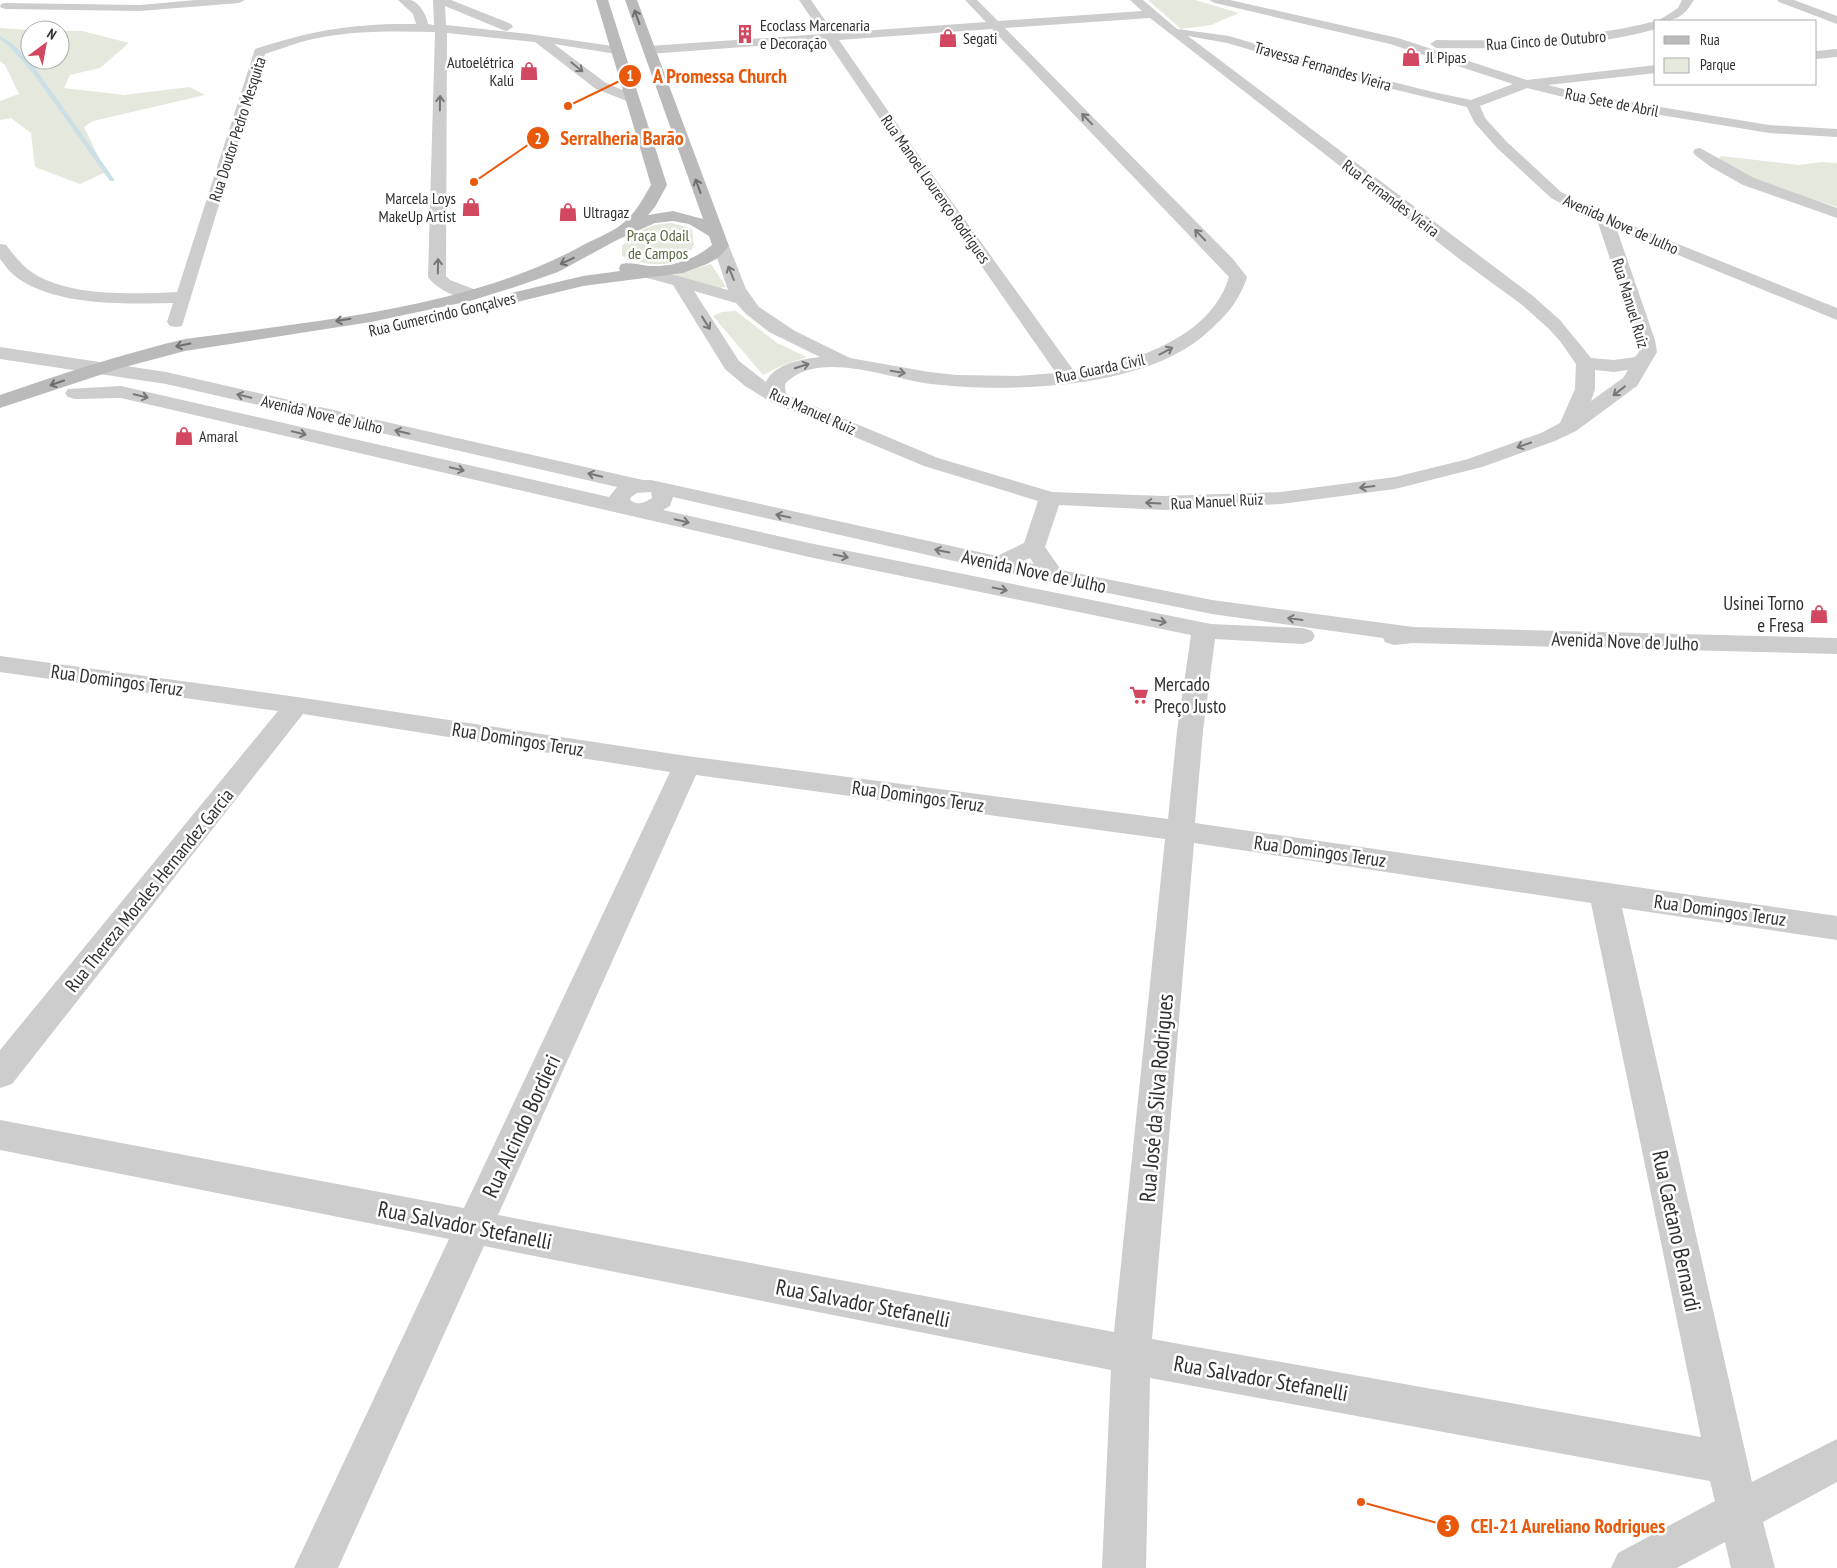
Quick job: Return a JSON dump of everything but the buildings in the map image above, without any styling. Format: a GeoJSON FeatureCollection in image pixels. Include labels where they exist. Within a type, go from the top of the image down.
{"type":"FeatureCollection","features":[{"type":"Feature","properties":{"kind":"main road"},"geometry":{"type":"LineString","coordinates":[[602,0],[659,185],[647,207],[629,226]]}},
{"type":"Feature","properties":{"kind":"main road"},"geometry":{"type":"LineString","coordinates":[[610,238],[606,246],[607,252],[616,263],[646,272],[664,271],[691,265],[713,254],[717,239],[631,0]]}},
{"type":"Feature","properties":{"kind":"main road"},"geometry":{"type":"LineString","coordinates":[[629,226],[659,218],[682,218],[701,223],[717,239]]}},
{"type":"Feature","properties":{"kind":"main road","name":"Rua Gumercindo Gonçalves"},"geometry":{"type":"LineString","coordinates":[[0,402],[150,352],[390,312],[470,294],[552,268],[629,226]]}},
{"type":"Feature","properties":{"kind":"main road","name":"Rua Gumercindo Gonçalves"},"geometry":{"type":"LineString","coordinates":[[0,420],[75,393],[140,373],[207,357],[373,330],[433,318],[583,281],[646,272]]}},
{"type":"Feature","properties":{"kind":"street"},"geometry":{"type":"LineString","coordinates":[[5,6],[140,8],[239,0]]}},
{"type":"Feature","properties":{"kind":"street"},"geometry":{"type":"LineString","coordinates":[[404,0],[422,17],[423,24],[421,28]]}},
{"type":"Feature","properties":{"kind":"street"},"geometry":{"type":"LineString","coordinates":[[470,294],[444,284],[438,277],[440,0],[537,39],[568,59],[601,86],[632,99]]}},
{"type":"Feature","properties":{"kind":"street","name":"Rua Manoel Lourenço Rodrigues"},"geometry":{"type":"LineString","coordinates":[[805,0],[921,170],[1069,377]]}},
{"type":"Feature","properties":{"kind":"street","name":"Rua Guarda Civil"},"geometry":{"type":"LineString","coordinates":[[778,398],[774,386],[776,380],[792,369],[814,362],[850,364],[929,378],[1005,383],[1069,377],[1127,366],[1165,353],[1202,328],[1232,294],[1238,277],[1227,263],[971,0]]}},
{"type":"Feature","properties":{"kind":"street","name":"Rua Fernandes Vieira"},"geometry":{"type":"LineString","coordinates":[[1136,0],[1150,14],[1468,257],[1514,289],[1563,331],[1585,363]]}},
{"type":"Feature","properties":{"kind":"street"},"geometry":{"type":"LineString","coordinates":[[1215,0],[1394,41]]}},
{"type":"Feature","properties":{"kind":"street"},"geometry":{"type":"LineString","coordinates":[[1666,20],[1682,10],[1688,0]]}},
{"type":"Feature","properties":{"kind":"street"},"geometry":{"type":"LineString","coordinates":[[1783,0],[1837,20]]}},
{"type":"Feature","properties":{"kind":"street"},"geometry":{"type":"LineString","coordinates":[[649,50],[1150,14]]}},
{"type":"Feature","properties":{"kind":"street","name":"Rua Cinco de Outubro"},"geometry":{"type":"LineString","coordinates":[[1394,41],[1436,44],[1496,44],[1574,40],[1622,34],[1654,26]]}},
{"type":"Feature","properties":{"kind":"street","name":"Rua Doutor Pedro Mesquita"},"geometry":{"type":"LineString","coordinates":[[176,322],[259,52],[280,43],[324,33],[366,28],[421,28],[441,35],[496,34]]}},
{"type":"Feature","properties":{"kind":"street"},"geometry":{"type":"LineString","coordinates":[[496,34],[511,28]]}},
{"type":"Feature","properties":{"kind":"street"},"geometry":{"type":"LineString","coordinates":[[563,42],[588,38],[610,30]]}},
{"type":"Feature","properties":{"kind":"street","name":"Travessa Fernandes Vieira"},"geometry":{"type":"LineString","coordinates":[[1174,32],[1194,32],[1253,45],[1382,85],[1472,104]]}},
{"type":"Feature","properties":{"kind":"street"},"geometry":{"type":"LineString","coordinates":[[496,34],[616,50]]}},
{"type":"Feature","properties":{"kind":"street","name":"Rua Sete de Abril"},"geometry":{"type":"LineString","coordinates":[[1394,41],[1526,84],[1588,99],[1769,129],[1837,133]]}},
{"type":"Feature","properties":{"kind":"street","name":"Rua Cinco de Outubro"},"geometry":{"type":"LineString","coordinates":[[1415,48],[1436,44]]}},
{"type":"Feature","properties":{"kind":"street"},"geometry":{"type":"LineString","coordinates":[[1817,55],[1837,53]]}},
{"type":"Feature","properties":{"kind":"street"},"geometry":{"type":"LineString","coordinates":[[1472,104],[1526,84],[1654,69]]}},
{"type":"Feature","properties":{"kind":"street","name":"Avenida Nove de Julho"},"geometry":{"type":"LineString","coordinates":[[1472,104],[1479,119],[1502,145],[1556,195],[1606,220],[1790,294],[1837,315]]}},
{"type":"Feature","properties":{"kind":"street"},"geometry":{"type":"LineString","coordinates":[[1700,152],[1718,168],[1752,185],[1837,213]]}},
{"type":"Feature","properties":{"kind":"street","name":"Rua Manuel Ruiz"},"geometry":{"type":"LineString","coordinates":[[680,282],[732,365],[752,382],[778,398],[931,462],[1050,498],[1164,503],[1281,498],[1395,483],[1474,463],[1548,437],[1569,427],[1630,382],[1648,352],[1646,340],[1606,220]]}},
{"type":"Feature","properties":{"kind":"street"},"geometry":{"type":"LineString","coordinates":[[717,239],[742,299],[768,322],[791,336],[850,364]]}},
{"type":"Feature","properties":{"kind":"street"},"geometry":{"type":"LineString","coordinates":[[1617,255],[1632,248],[1663,248],[1687,253]]}},
{"type":"Feature","properties":{"kind":"street"},"geometry":{"type":"LineString","coordinates":[[0,249],[27,277],[58,291],[96,295],[184,297]]}},
{"type":"Feature","properties":{"kind":"street","name":"Rua Gumercindo Gonçalves"},"geometry":{"type":"LineString","coordinates":[[646,272],[742,299]]}},
{"type":"Feature","properties":{"kind":"street","name":"Avenida Nove de Julho"},"geometry":{"type":"LineString","coordinates":[[0,353],[140,373],[651,488],[1052,575],[1210,622]]}},
{"type":"Feature","properties":{"kind":"street"},"geometry":{"type":"LineString","coordinates":[[1569,427],[1583,399],[1586,383],[1585,363],[1614,366],[1643,362]]}},
{"type":"Feature","properties":{"kind":"street","name":"Avenida Nove de Julho"},"geometry":{"type":"LineString","coordinates":[[75,393],[121,392],[809,550],[1210,622],[1360,640],[1413,636],[1837,646]]}},
{"type":"Feature","properties":{"kind":"street"},"geometry":{"type":"LineString","coordinates":[[629,508],[619,502],[619,496],[632,488],[651,488]]}},
{"type":"Feature","properties":{"kind":"street"},"geometry":{"type":"LineString","coordinates":[[998,564],[1034,547],[1050,498]]}},
{"type":"Feature","properties":{"kind":"street"},"geometry":{"type":"LineString","coordinates":[[1034,547],[1052,575]]}},
{"type":"Feature","properties":{"kind":"street","name":"Rua José da Silva Rodrigues"},"geometry":{"type":"LineString","coordinates":[[1124,1568],[1131,1355],[1190,731],[1210,622]]}},
{"type":"Feature","properties":{"kind":"street","name":"Rua Domingos Teruz"},"geometry":{"type":"LineString","coordinates":[[0,664],[297,705],[687,765],[1180,831],[1837,928]]}},
{"type":"Feature","properties":{"kind":"street","name":"Rua Thereza Morales Hernandez Garcia"},"geometry":{"type":"LineString","coordinates":[[0,1074],[297,705]]}},
{"type":"Feature","properties":{"kind":"street","name":"Rua Alcindo Bordieri"},"geometry":{"type":"LineString","coordinates":[[316,1568],[687,765]]}},
{"type":"Feature","properties":{"kind":"street","name":"Rua Caetano Bernardi"},"geometry":{"type":"LineString","coordinates":[[1604,893],[1727,1464],[1753,1568]]}},
{"type":"Feature","properties":{"kind":"street","name":"Rua Salvador Stefanelli"},"geometry":{"type":"LineString","coordinates":[[0,1135],[1131,1355],[1679,1453],[1727,1464]]}},
{"type":"Feature","properties":{"kind":"street"},"geometry":{"type":"LineString","coordinates":[[1633,1568],[1837,1460]]}},
{"type":"Feature","properties":{"kind":"green space"},"geometry":{"type":"Polygon","coordinates":[[[1148,0],[1195,0],[1239,13],[1211,25],[1181,29],[1148,0]]]}},
{"type":"Feature","properties":{"kind":"green space"},"geometry":{"type":"Polygon","coordinates":[[[0,28],[20,29],[20,70],[70,70],[70,31],[82,31],[129,43],[100,68],[70,75],[64,88],[124,95],[190,87],[205,95],[93,121],[84,127],[106,172],[80,184],[35,167],[31,133],[11,118],[0,120],[0,101],[19,94],[5,65],[0,61],[0,28]]]}},
{"type":"Feature","properties":{"kind":"green space"},"geometry":{"type":"Polygon","coordinates":[[[1721,156],[1799,165],[1822,162],[1837,163],[1837,207],[1768,185],[1717,161],[1721,156]]]}},
{"type":"Feature","properties":{"kind":"green space","name":"Praça Odail de Campos"},"geometry":{"type":"Polygon","coordinates":[[[672,223],[692,229],[694,246],[679,260],[670,263],[650,264],[622,256],[622,246],[639,232],[650,226],[672,223]]]}},
{"type":"Feature","properties":{"kind":"green space"},"geometry":{"type":"Polygon","coordinates":[[[711,264],[726,287],[719,288],[671,276],[711,264]]]}},
{"type":"Feature","properties":{"kind":"green space"},"geometry":{"type":"Polygon","coordinates":[[[736,311],[777,343],[807,357],[781,366],[763,375],[713,316],[722,312],[736,311]]]}},
{"type":"Feature","properties":{"kind":"waterway"},"geometry":{"type":"LineString","coordinates":[[0,37],[12,46],[35,72],[112,180]]}},
{"type":"Feature","properties":{"kind":"place","name":"Ecoclass Marcenaria e Decoração"},"geometry":{"type":"Point","coordinates":[745,34]}},
{"type":"Feature","properties":{"kind":"place","name":"Segati"},"geometry":{"type":"Point","coordinates":[948,38]}},
{"type":"Feature","properties":{"kind":"place","name":"Jl Pipas"},"geometry":{"type":"Point","coordinates":[1411,57]}},
{"type":"Feature","properties":{"kind":"place","name":"Autoelétrica Kalú"},"geometry":{"type":"Point","coordinates":[529,71]}},
{"type":"Feature","properties":{"kind":"place","name":"A Promessa Church"},"geometry":{"type":"Point","coordinates":[568,106]}},
{"type":"Feature","properties":{"kind":"place","name":"Serralheria Barão"},"geometry":{"type":"Point","coordinates":[474,182]}},
{"type":"Feature","properties":{"kind":"place","name":"Marcela Loys MakeUp Artist"},"geometry":{"type":"Point","coordinates":[471,207]}},
{"type":"Feature","properties":{"kind":"place","name":"Ultragaz"},"geometry":{"type":"Point","coordinates":[568,212]}},
{"type":"Feature","properties":{"kind":"place","name":"Amaral"},"geometry":{"type":"Point","coordinates":[184,436]}},
{"type":"Feature","properties":{"kind":"place","name":"Usinei Torno e Fresa"},"geometry":{"type":"Point","coordinates":[1819,614]}},
{"type":"Feature","properties":{"kind":"place","name":"Mercado Preço Justo"},"geometry":{"type":"Point","coordinates":[1139,695]}},
{"type":"Feature","properties":{"kind":"place","name":"CEI-21 Aureliano Rodrigues"},"geometry":{"type":"Point","coordinates":[1361,1502]}}]}
